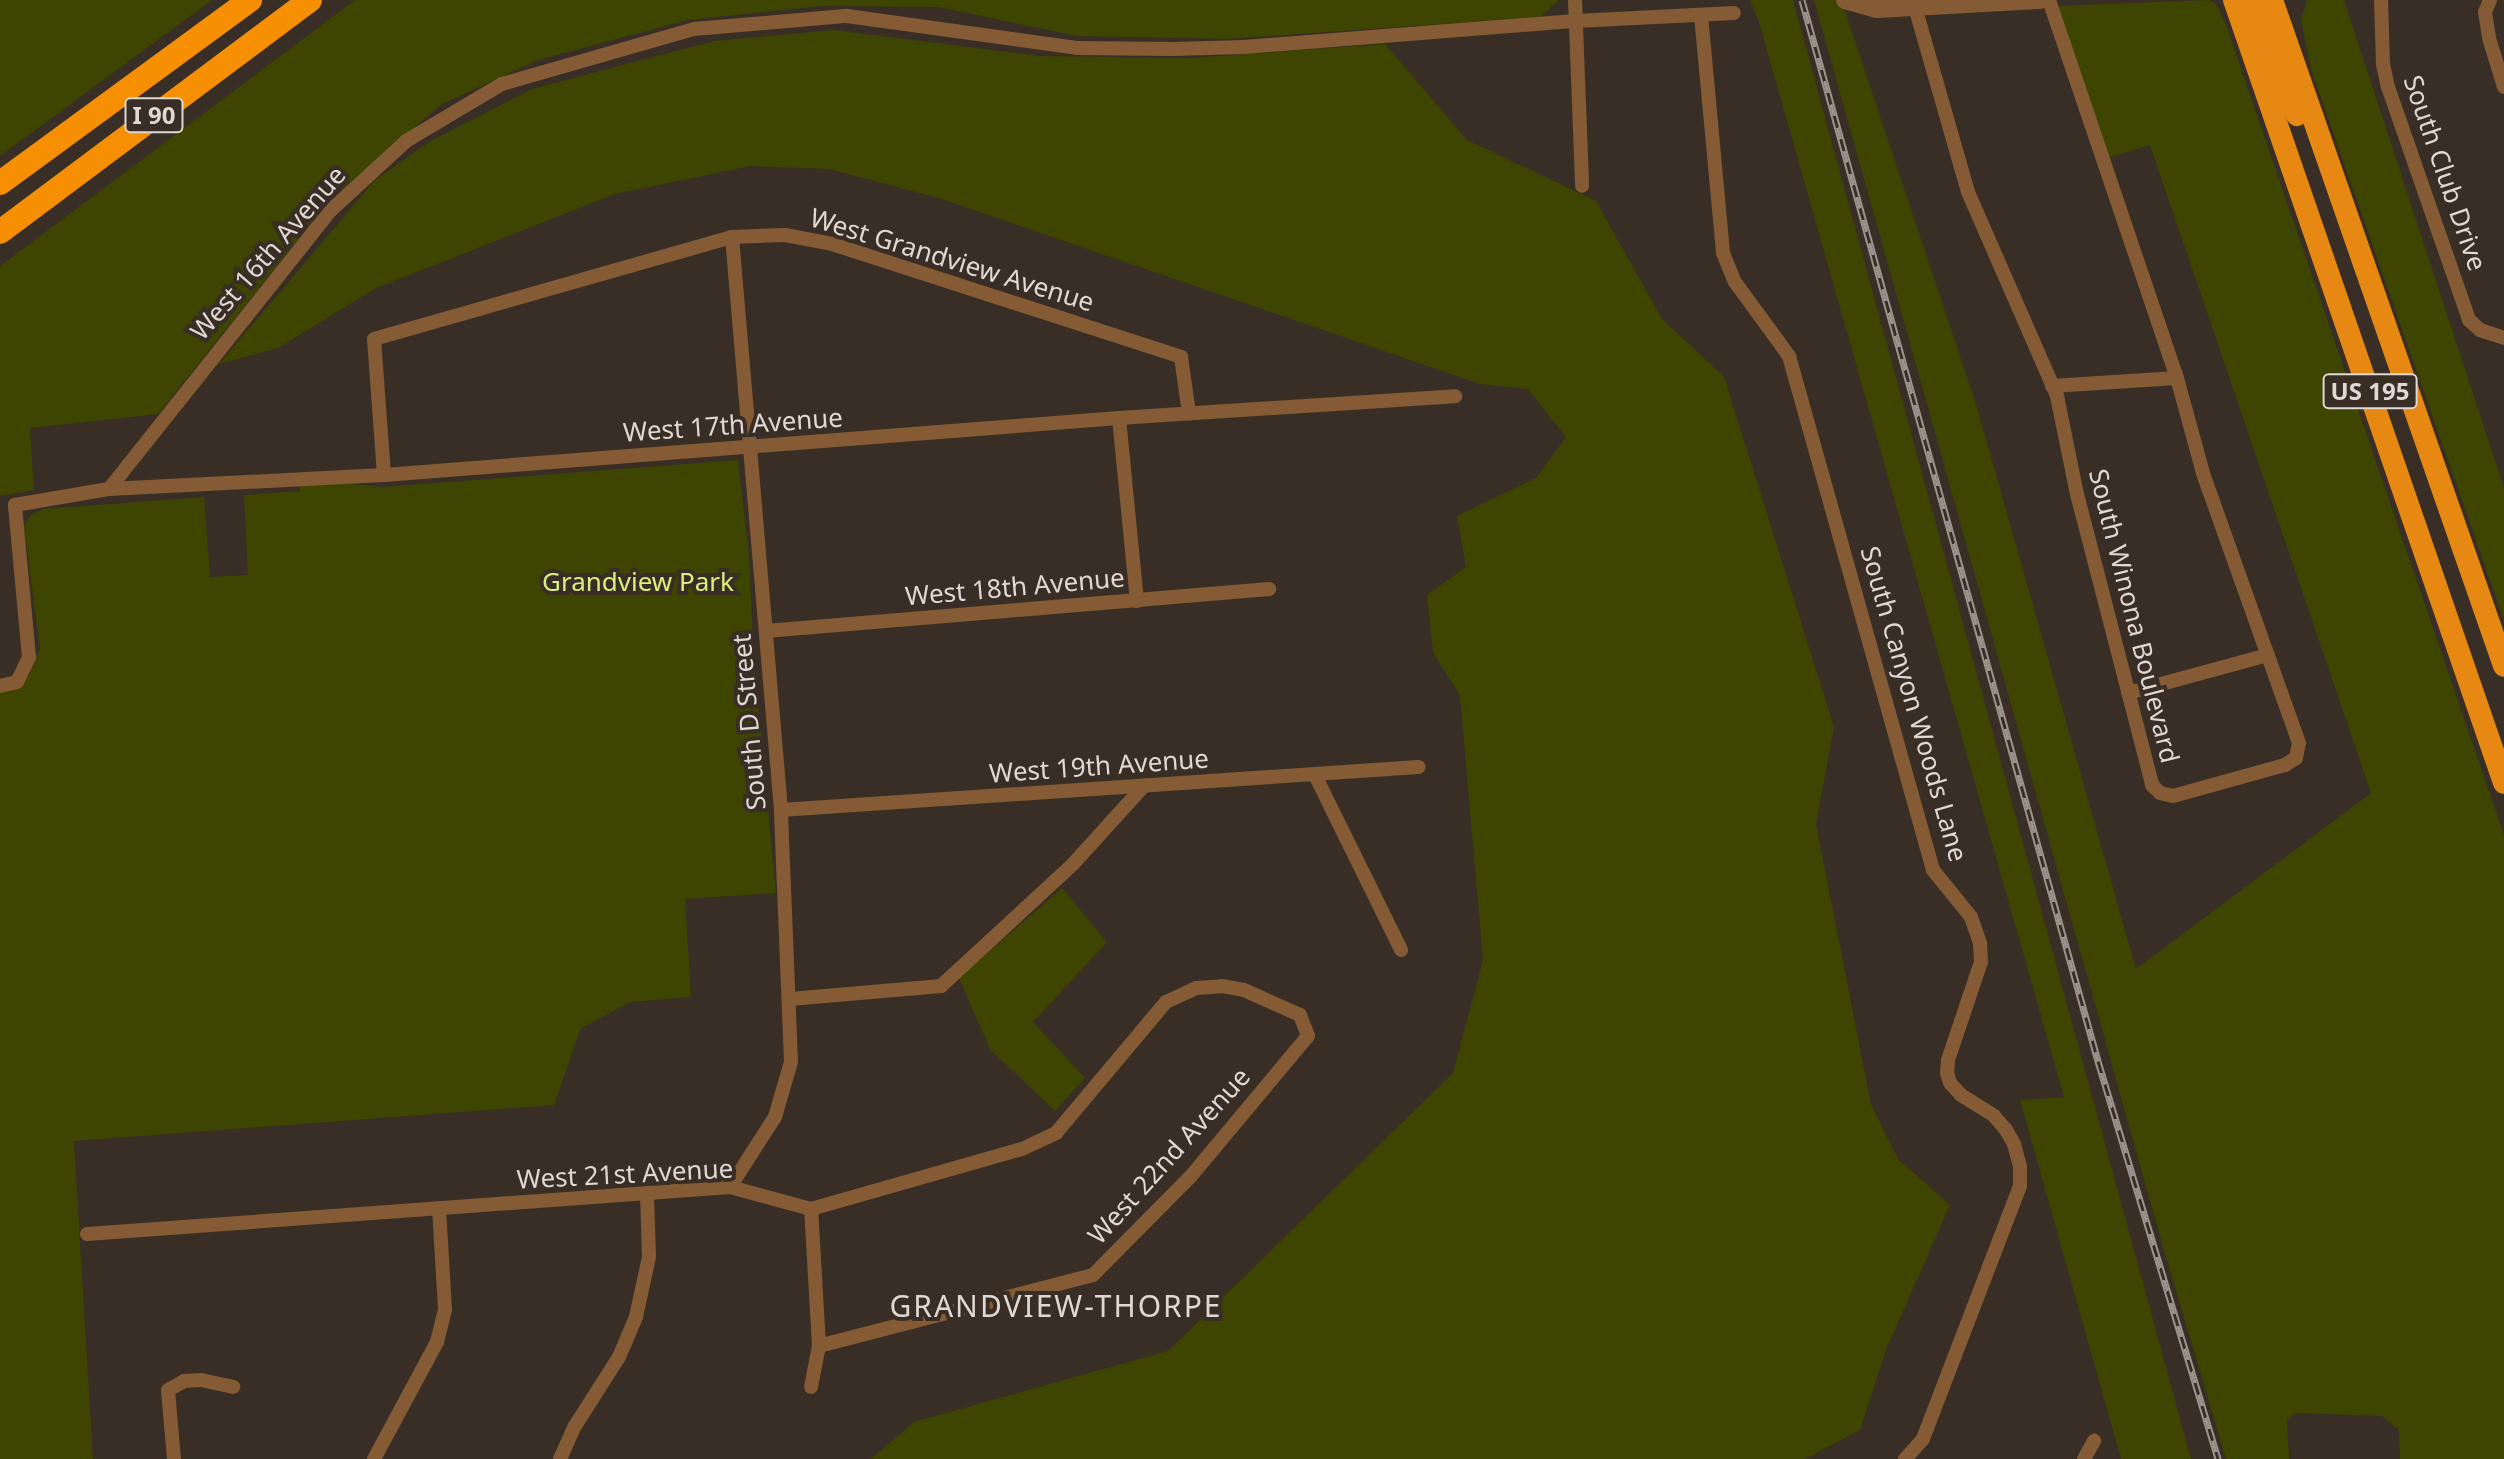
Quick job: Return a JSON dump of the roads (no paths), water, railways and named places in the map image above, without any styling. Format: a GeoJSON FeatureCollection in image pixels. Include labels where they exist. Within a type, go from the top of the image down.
{"type":"FeatureCollection","features":[{"type":"Feature","properties":{"kind":"highway","name":"I 90"},"geometry":{"type":"LineString","coordinates":[[0,183],[250,0]]}},
{"type":"Feature","properties":{"kind":"highway","name":"I 90"},"geometry":{"type":"LineString","coordinates":[[0,232],[310,0]]}},
{"type":"Feature","properties":{"kind":"highway"},"geometry":{"type":"LineString","coordinates":[[2224,0],[2268,126],[2290,154]]}},
{"type":"Feature","properties":{"kind":"highway","name":"US 195"},"geometry":{"type":"LineString","coordinates":[[2234,0],[2290,154],[2504,783]]}},
{"type":"Feature","properties":{"kind":"highway"},"geometry":{"type":"LineString","coordinates":[[2251,0],[2296,114],[2323,147]]}},
{"type":"Feature","properties":{"kind":"highway","name":"US 195"},"geometry":{"type":"LineString","coordinates":[[2272,0],[2504,666]]}},
{"type":"Feature","properties":{"kind":"street"},"geometry":{"type":"LineString","coordinates":[[1575,0],[1582,186]]}},
{"type":"Feature","properties":{"kind":"street"},"geometry":{"type":"LineString","coordinates":[[1845,0],[1877,9],[2040,0]]}},
{"type":"Feature","properties":{"kind":"street","name":"South Winona Boulevard"},"geometry":{"type":"LineString","coordinates":[[1915,7],[1968,192],[2052,386],[2152,785],[2160,793],[2173,796],[2285,765],[2296,758],[2299,743],[2203,473],[2177,378],[2049,0]]}},
{"type":"Feature","properties":{"kind":"street","name":"South Club Drive"},"geometry":{"type":"LineString","coordinates":[[2381,0],[2383,64],[2388,87],[2469,320],[2480,330],[2504,338]]}},
{"type":"Feature","properties":{"kind":"street"},"geometry":{"type":"LineString","coordinates":[[2489,0],[2485,12],[2489,38],[2504,87]]}},
{"type":"Feature","properties":{"kind":"street","name":"West 16th Avenue"},"geometry":{"type":"LineString","coordinates":[[109,489],[330,211],[406,141],[502,84],[694,29],[847,16],[1077,48],[1173,49],[1244,47],[1576,21],[1734,13]]}},
{"type":"Feature","properties":{"kind":"street","name":"South Canyon Woods Lane"},"geometry":{"type":"LineString","coordinates":[[1701,15],[1723,253],[1735,282],[1789,356],[1933,870],[1971,917],[1980,943],[1981,962],[1948,1060],[1947,1073],[1950,1083],[1961,1095],[1994,1116],[2006,1130],[2020,1166],[2020,1186],[1923,1439],[1905,1459]]}},
{"type":"Feature","properties":{"kind":"street","name":"West Grandview Avenue"},"geometry":{"type":"LineString","coordinates":[[384,475],[374,339],[732,237],[785,235],[832,244],[1181,357],[1189,413]]}},
{"type":"Feature","properties":{"kind":"street","name":"South D Street"},"geometry":{"type":"LineString","coordinates":[[730,1187],[775,1117],[791,1062],[781,810],[732,237]]}},
{"type":"Feature","properties":{"kind":"street"},"geometry":{"type":"LineString","coordinates":[[2052,386],[2177,378]]}},
{"type":"Feature","properties":{"kind":"street","name":"West 17th Avenue"},"geometry":{"type":"LineString","coordinates":[[0,686],[17,682],[29,657],[15,505],[109,489],[384,475],[1119,418],[1455,396]]}},
{"type":"Feature","properties":{"kind":"street"},"geometry":{"type":"LineString","coordinates":[[1119,418],[1137,601]]}},
{"type":"Feature","properties":{"kind":"street","name":"West 18th Avenue"},"geometry":{"type":"LineString","coordinates":[[766,631],[1269,589]]}},
{"type":"Feature","properties":{"kind":"street"},"geometry":{"type":"LineString","coordinates":[[2128,693],[2268,655]]}},
{"type":"Feature","properties":{"kind":"street","name":"West 19th Avenue"},"geometry":{"type":"LineString","coordinates":[[781,810],[1419,767]]}},
{"type":"Feature","properties":{"kind":"street"},"geometry":{"type":"LineString","coordinates":[[1315,775],[1401,950]]}},
{"type":"Feature","properties":{"kind":"street"},"geometry":{"type":"LineString","coordinates":[[790,999],[941,986],[1073,864],[1142,788]]}},
{"type":"Feature","properties":{"kind":"street","name":"West 22nd Avenue"},"geometry":{"type":"LineString","coordinates":[[811,1209],[1022,1149],[1056,1133],[1166,1002],[1196,988],[1222,986],[1244,990],[1300,1015],[1308,1036],[1190,1177],[1093,1275],[819,1346]]}},
{"type":"Feature","properties":{"kind":"street","name":"West 21st Avenue"},"geometry":{"type":"LineString","coordinates":[[87,1234],[730,1187],[811,1209]]}},
{"type":"Feature","properties":{"kind":"street"},"geometry":{"type":"LineString","coordinates":[[560,1459],[575,1426],[619,1357],[636,1317],[649,1257],[647,1193]]}},
{"type":"Feature","properties":{"kind":"street"},"geometry":{"type":"LineString","coordinates":[[374,1459],[437,1342],[445,1309],[439,1208]]}},
{"type":"Feature","properties":{"kind":"street"},"geometry":{"type":"LineString","coordinates":[[811,1209],[819,1346],[811,1387]]}},
{"type":"Feature","properties":{"kind":"street"},"geometry":{"type":"LineString","coordinates":[[174,1459],[168,1390],[184,1381],[201,1380],[233,1387]]}},
{"type":"Feature","properties":{"kind":"street"},"geometry":{"type":"LineString","coordinates":[[2084,1459],[2094,1441]]}},
{"type":"Feature","properties":{"kind":"railway"},"geometry":{"type":"LineString","coordinates":[[1802,0],[2098,1061],[2218,1459]]}},
{"type":"Feature","properties":{"kind":"district","name":"GRANDVIEW-THORPE"},"geometry":{"type":"Point","coordinates":[1056,1306]}},
{"type":"Feature","properties":{"kind":"park label","name":"Grandview Park"},"geometry":{"type":"Point","coordinates":[638,582]}}]}
